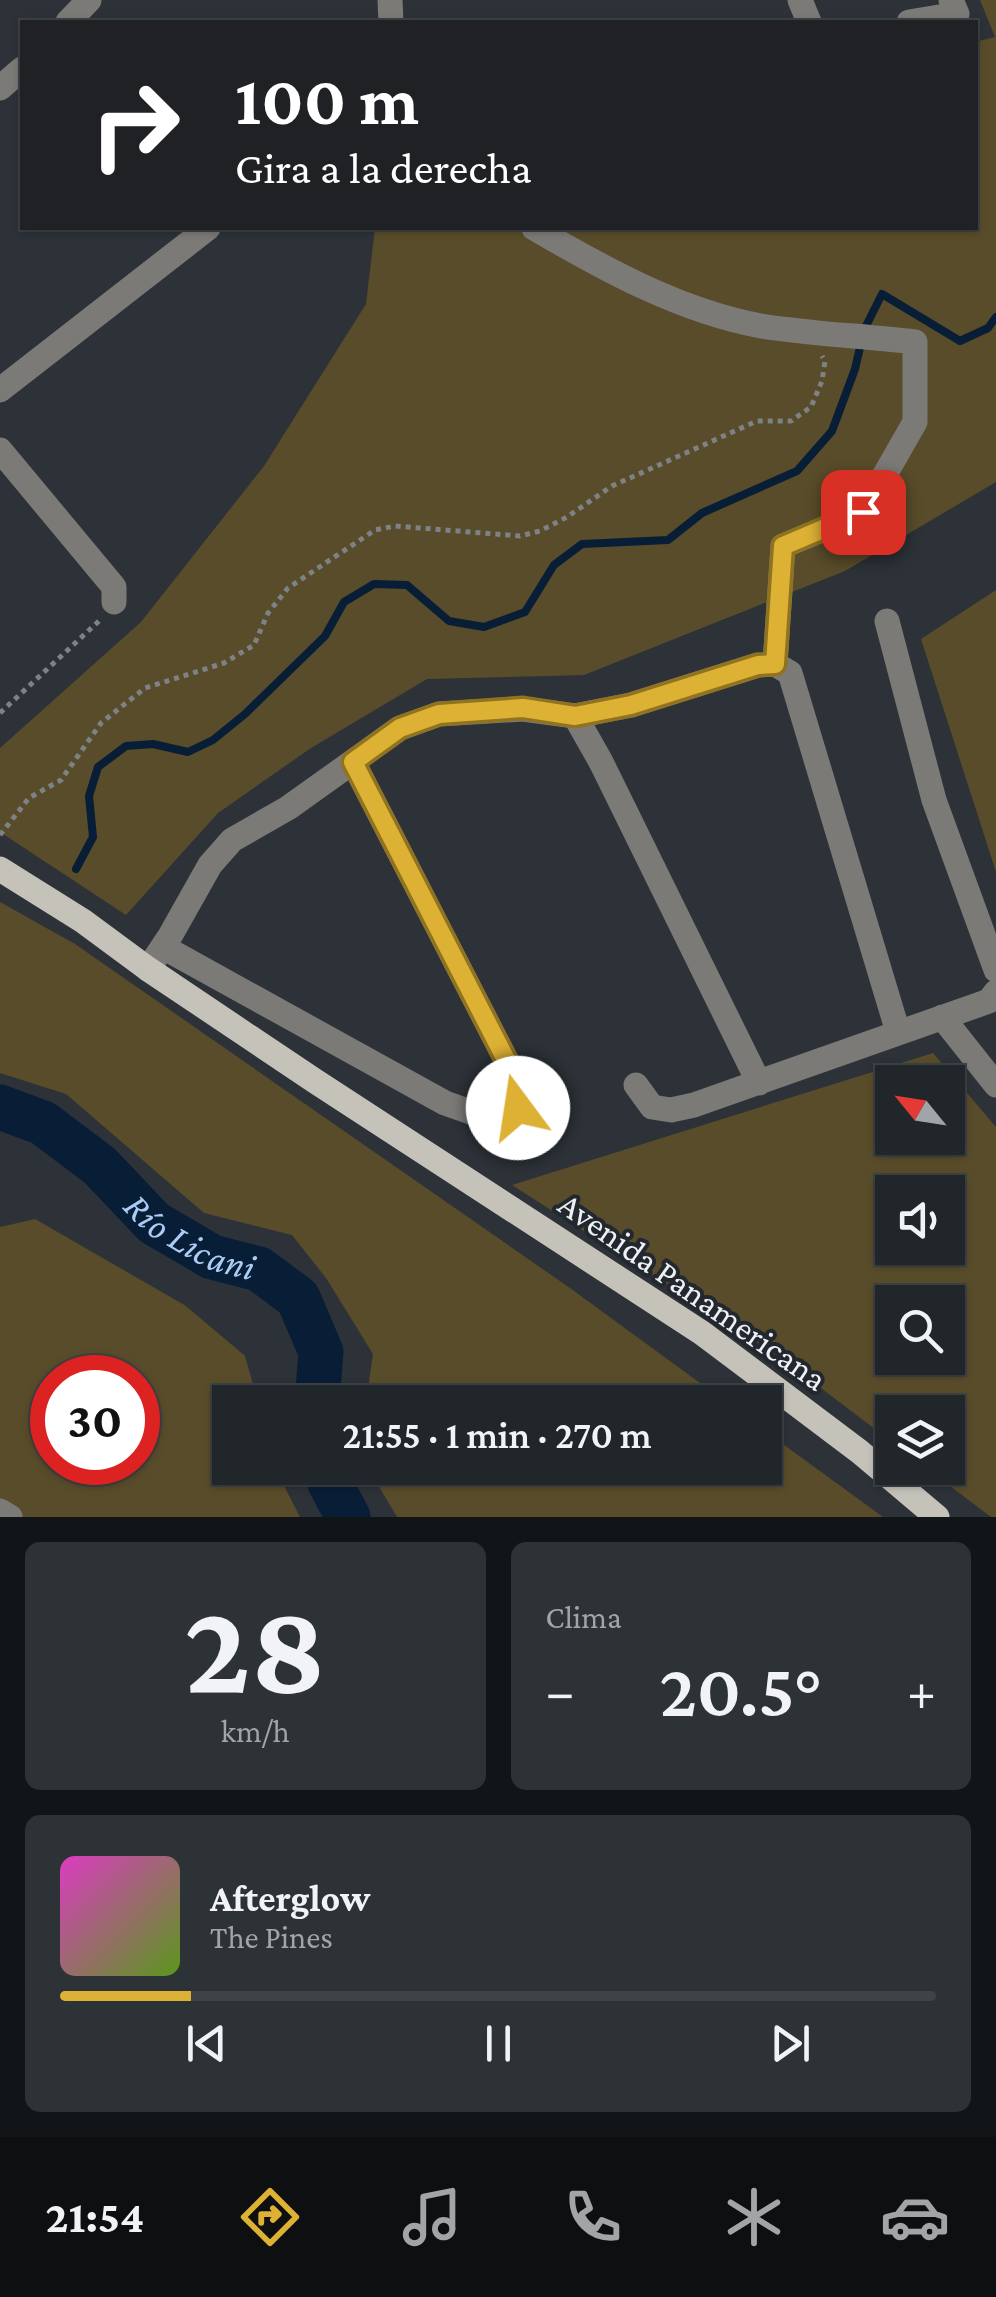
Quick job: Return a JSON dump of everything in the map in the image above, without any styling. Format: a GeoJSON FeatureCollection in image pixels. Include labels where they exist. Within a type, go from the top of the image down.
{"type":"FeatureCollection","features":[{"type":"Feature","properties":{"kind":"main road","name":"Avenida Panamericana"},"geometry":{"type":"LineString","coordinates":[[0,869],[83,921],[155,958],[315,1081],[702,1333],[860,1452],[937,1517]]}},
{"type":"Feature","properties":{"kind":"street"},"geometry":{"type":"LineString","coordinates":[[70,20],[89,0]]}},
{"type":"Feature","properties":{"kind":"street"},"geometry":{"type":"LineString","coordinates":[[921,20],[957,14],[951,0]]}},
{"type":"Feature","properties":{"kind":"street"},"geometry":{"type":"LineString","coordinates":[[0,88],[20,71]]}},
{"type":"Feature","properties":{"kind":"street"},"geometry":{"type":"LineString","coordinates":[[0,390],[205,230]]}},
{"type":"Feature","properties":{"kind":"street"},"geometry":{"type":"LineString","coordinates":[[537,230],[592,262],[692,307],[760,326],[915,342],[915,422],[863,512],[783,546],[775,664]]}},
{"type":"Feature","properties":{"kind":"street"},"geometry":{"type":"LineString","coordinates":[[0,450],[114,587],[114,602]]}},
{"type":"Feature","properties":{"kind":"street"},"geometry":{"type":"LineString","coordinates":[[887,621],[934,800],[996,970]]}},
{"type":"Feature","properties":{"kind":"street"},"geometry":{"type":"LineString","coordinates":[[353,762],[519,1085],[518,1108],[510,1119],[494,1120],[444,1103],[155,958],[210,865],[232,840],[288,808],[400,728],[439,714],[523,708],[575,716],[631,705],[758,665],[775,664],[790,673],[898,1032]]}},
{"type":"Feature","properties":{"kind":"street"},"geometry":{"type":"LineString","coordinates":[[575,716],[758,1083]]}},
{"type":"Feature","properties":{"kind":"street"},"geometry":{"type":"LineString","coordinates":[[636,1085],[652,1107],[672,1110],[990,1001],[996,992]]}},
{"type":"Feature","properties":{"kind":"street"},"geometry":{"type":"LineString","coordinates":[[942,1016],[996,1085]]}},
{"type":"Feature","properties":{"kind":"street"},"geometry":{"type":"LineString","coordinates":[[0,1511],[10,1517]]}},
{"type":"Feature","properties":{"kind":"path"},"geometry":{"type":"LineString","coordinates":[[0,835],[29,798],[60,780],[101,723],[145,688],[224,663],[254,645],[268,612],[288,588],[374,530],[395,526],[520,536],[540,532],[612,486],[757,421],[790,421],[811,408],[826,361],[818,349]]}},
{"type":"Feature","properties":{"kind":"path"},"geometry":{"type":"LineString","coordinates":[[0,713],[105,616],[114,602]]}},
{"type":"Feature","properties":{"kind":"shaded area"},"geometry":{"type":"Polygon","coordinates":[[[980,0],[996,0],[996,482],[845,571],[584,675],[427,679],[311,748],[218,813],[126,915],[0,832],[0,748],[141,622],[264,466],[366,304],[375,230],[978,230],[978,41],[995,37],[980,0]]]}},
{"type":"Feature","properties":{"kind":"shaded area"},"geometry":{"type":"Polygon","coordinates":[[[996,590],[996,872],[921,639],[996,590]]]}},
{"type":"Feature","properties":{"kind":"shaded area"},"geometry":{"type":"Polygon","coordinates":[[[0,902],[75,944],[570,1288],[703,1385],[368,1385],[373,1354],[326,1278],[292,1235],[204,1213],[66,1094],[0,1073],[0,902]]]}},
{"type":"Feature","properties":{"kind":"shaded area"},"geometry":{"type":"Polygon","coordinates":[[[933,1053],[943,1065],[895,1065],[933,1053]]]}},
{"type":"Feature","properties":{"kind":"shaded area"},"geometry":{"type":"Polygon","coordinates":[[[875,1071],[875,1155],[965,1155],[965,1091],[996,1127],[996,1517],[949,1485],[965,1485],[965,1395],[875,1395],[875,1429],[780,1357],[512,1185],[875,1071]]]}},
{"type":"Feature","properties":{"kind":"shaded area"},"geometry":{"type":"Polygon","coordinates":[[[35,1219],[186,1306],[245,1356],[253,1385],[212,1385],[212,1485],[284,1485],[300,1517],[0,1517],[0,1227],[35,1219]]]}},
{"type":"Feature","properties":{"kind":"shaded area"},"geometry":{"type":"Polygon","coordinates":[[[782,1443],[883,1517],[397,1517],[378,1485],[782,1485],[782,1443]]]}},
{"type":"Feature","properties":{"kind":"waterway"},"geometry":{"type":"LineString","coordinates":[[864,330],[882,294],[960,341],[988,328],[996,317]]}},
{"type":"Feature","properties":{"kind":"waterway"},"geometry":{"type":"LineString","coordinates":[[76,869],[93,837],[89,796],[98,767],[126,746],[153,744],[188,752],[213,740],[325,636],[344,602],[374,584],[407,585],[449,621],[484,627],[525,612],[554,565],[582,544],[668,540],[702,513],[797,471],[832,431],[861,343]]}},
{"type":"Feature","properties":{"kind":"waterway","name":"Río Licani"},"geometry":{"type":"LineString","coordinates":[[0,1107],[43,1123],[100,1166],[154,1223],[212,1257],[259,1269],[298,1298],[321,1352],[318,1385]]}},
{"type":"Feature","properties":{"kind":"waterway","name":"Río Licani"},"geometry":{"type":"LineString","coordinates":[[331,1485],[348,1517]]}},
{"type":"Feature","properties":{"kind":"route"},"geometry":{"type":"LineString","coordinates":[[518,1108],[519,1085],[353,762],[400,728],[439,714],[523,708],[575,716],[631,705],[758,665],[775,664],[783,546],[863,512]]}}]}
